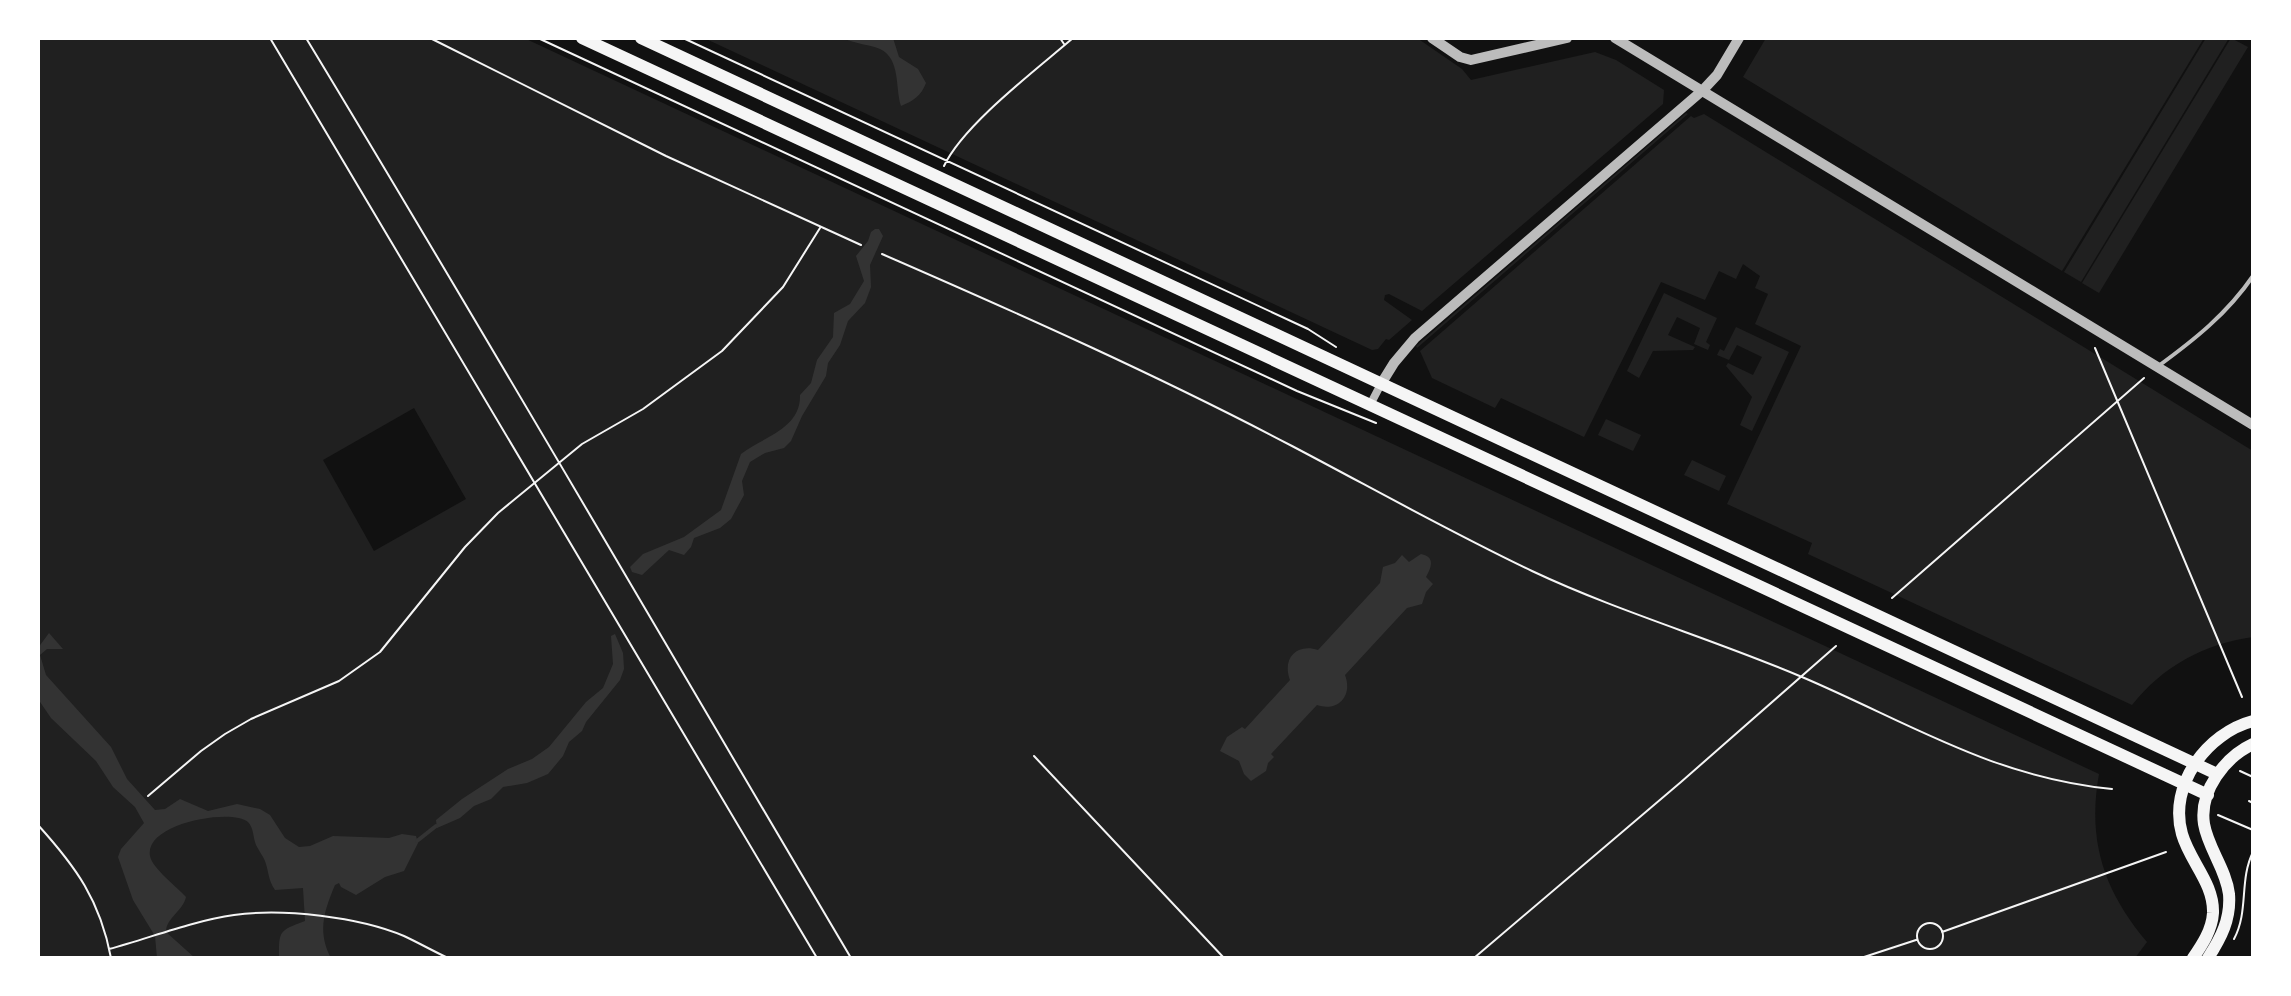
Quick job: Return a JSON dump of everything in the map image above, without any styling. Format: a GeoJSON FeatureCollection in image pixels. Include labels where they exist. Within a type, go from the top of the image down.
{"type":"FeatureCollection","features":[{"type":"Feature","properties":{"kind":"main road"},"geometry":{"type":"LineString","coordinates":[[582,38],[2208,795]]}},
{"type":"Feature","properties":{"kind":"main road"},"geometry":{"type":"LineString","coordinates":[[641,38],[2217,774]]}},
{"type":"Feature","properties":{"kind":"main road"},"geometry":{"type":"LineString","coordinates":[[2193,958],[2210,928],[2213,912],[2205,879],[2180,825],[2180,802],[2195,764],[2211,742],[2221,734],[2253,721]]}},
{"type":"Feature","properties":{"kind":"main road"},"geometry":{"type":"LineString","coordinates":[[2208,958],[2226,926],[2229,904],[2225,878],[2204,824],[2208,795],[2217,774],[2235,754],[2253,744]]}},
{"type":"Feature","properties":{"kind":"street"},"geometry":{"type":"LineString","coordinates":[[1432,38],[1460,57],[1471,60],[1567,38]]}},
{"type":"Feature","properties":{"kind":"street"},"geometry":{"type":"LineString","coordinates":[[1615,38],[2253,425]]}},
{"type":"Feature","properties":{"kind":"street"},"geometry":{"type":"LineString","coordinates":[[1370,405],[1394,363],[1415,338],[1703,90],[1717,75],[1739,38]]}},
{"type":"Feature","properties":{"kind":"lane"},"geometry":{"type":"LineString","coordinates":[[2157,367],[2216,321],[2253,276]]}},
{"type":"Feature","properties":{"kind":"path"},"geometry":{"type":"LineString","coordinates":[[270,38],[817,958]]}},
{"type":"Feature","properties":{"kind":"path"},"geometry":{"type":"LineString","coordinates":[[306,38],[492,345],[851,958]]}},
{"type":"Feature","properties":{"kind":"path"},"geometry":{"type":"LineString","coordinates":[[430,38],[557,103],[861,245]]}},
{"type":"Feature","properties":{"kind":"path"},"geometry":{"type":"LineString","coordinates":[[538,38],[1328,404]]}},
{"type":"Feature","properties":{"kind":"path"},"geometry":{"type":"LineString","coordinates":[[683,38],[1308,329],[1339,349]]}},
{"type":"Feature","properties":{"kind":"path"},"geometry":{"type":"LineString","coordinates":[[1060,38],[1065,45]]}},
{"type":"Feature","properties":{"kind":"path"},"geometry":{"type":"LineString","coordinates":[[939,177],[952,150],[1009,93],[1073,38]]}},
{"type":"Feature","properties":{"kind":"path"},"geometry":{"type":"LineString","coordinates":[[148,796],[225,734],[251,719],[339,681],[380,652],[465,547],[534,482],[558,461],[643,409],[722,351],[783,287],[820,228]]}},
{"type":"Feature","properties":{"kind":"path"},"geometry":{"type":"LineString","coordinates":[[882,254],[1212,406],[1405,508],[1535,572],[1801,676],[1956,749],[2006,768],[2064,783],[2112,789]]}},
{"type":"Feature","properties":{"kind":"path"},"geometry":{"type":"LineString","coordinates":[[2095,348],[2242,697]]}},
{"type":"Feature","properties":{"kind":"path"},"geometry":{"type":"LineString","coordinates":[[1892,598],[2144,378]]}},
{"type":"Feature","properties":{"kind":"path"},"geometry":{"type":"LineString","coordinates":[[1474,958],[1836,646]]}},
{"type":"Feature","properties":{"kind":"path"},"geometry":{"type":"LineString","coordinates":[[1034,756],[1224,958]]}},
{"type":"Feature","properties":{"kind":"path"},"geometry":{"type":"LineString","coordinates":[[2235,769],[2253,777]]}},
{"type":"Feature","properties":{"kind":"path"},"geometry":{"type":"LineString","coordinates":[[2216,814],[2253,830]]}},
{"type":"Feature","properties":{"kind":"path"},"geometry":{"type":"LineString","coordinates":[[38,825],[69,859],[92,896],[111,958]]}},
{"type":"Feature","properties":{"kind":"path"},"geometry":{"type":"LineString","coordinates":[[1942,932],[2166,852]]}},
{"type":"Feature","properties":{"kind":"path"},"geometry":{"type":"LineString","coordinates":[[2240,928],[2245,907],[2245,870],[2253,852]]}},
{"type":"Feature","properties":{"kind":"path"},"geometry":{"type":"LineString","coordinates":[[109,949],[235,915],[261,913],[323,917],[402,936],[448,958]]}},
{"type":"Feature","properties":{"kind":"path"},"geometry":{"type":"LineString","coordinates":[[1925,924],[1937,926],[1942,932],[1942,941],[1934,949],[1925,949],[1917,940],[1919,930],[1925,924]]}},
{"type":"Feature","properties":{"kind":"path"},"geometry":{"type":"LineString","coordinates":[[1861,958],[1917,940]]}},
{"type":"Feature","properties":{"kind":"shaded area"},"geometry":{"type":"Polygon","coordinates":[[[38,38],[524,38],[2099,774],[2095,821],[2102,864],[2120,904],[2147,942],[2135,958],[38,958],[38,38]],[[414,408],[323,460],[374,551],[466,499],[414,408]]]}},
{"type":"Feature","properties":{"kind":"shaded area"},"geometry":{"type":"Polygon","coordinates":[[[704,38],[1417,38],[1462,69],[1471,80],[1595,52],[1616,60],[1664,90],[1663,104],[1422,311],[1389,294],[1385,295],[1384,300],[1412,320],[1389,340],[1386,339],[1378,349],[1372,350],[704,38]]]}},
{"type":"Feature","properties":{"kind":"shaded area"},"geometry":{"type":"Polygon","coordinates":[[[843,38],[893,38],[899,57],[918,69],[926,83],[922,91],[901,106],[894,67],[887,54],[875,47],[843,38]]]}},
{"type":"Feature","properties":{"kind":"shaded area"},"geometry":{"type":"Polygon","coordinates":[[[1766,38],[2204,38],[2062,271],[1743,77],[1766,38]]]}},
{"type":"Feature","properties":{"kind":"shaded area"},"geometry":{"type":"Polygon","coordinates":[[[2206,38],[2229,38],[2081,282],[2064,272],[2206,38]]]}},
{"type":"Feature","properties":{"kind":"shaded area"},"geometry":{"type":"Polygon","coordinates":[[[2231,38],[2248,47],[2099,293],[2082,283],[2231,38]]]}},
{"type":"Feature","properties":{"kind":"shaded area"},"geometry":{"type":"Polygon","coordinates":[[[1688,114],[1417,348],[1416,346],[1688,114]]]}},
{"type":"Feature","properties":{"kind":"shaded area"},"geometry":{"type":"Polygon","coordinates":[[[1704,114],[2253,451],[2253,637],[2218,645],[2186,659],[2157,679],[2132,705],[1808,554],[1812,543],[1727,504],[1801,346],[1755,324],[1768,294],[1755,288],[1760,276],[1743,264],[1736,279],[1719,271],[1705,300],[1661,282],[1584,437],[1501,398],[1495,408],[1432,378],[1420,351],[1691,116],[1694,118],[1704,114]]]}},
{"type":"Feature","properties":{"kind":"shaded area"},"geometry":{"type":"Polygon","coordinates":[[[875,229],[879,229],[883,236],[870,265],[871,287],[865,303],[848,321],[840,345],[828,363],[826,376],[791,441],[784,448],[765,453],[750,462],[742,481],[744,495],[731,519],[720,528],[694,538],[684,555],[669,550],[642,575],[632,572],[630,567],[643,554],[684,537],[721,510],[741,454],[779,431],[794,416],[800,395],[811,383],[817,360],[833,337],[834,313],[850,304],[864,281],[856,256],[875,229]]]}},
{"type":"Feature","properties":{"kind":"shaded area"},"geometry":{"type":"Polygon","coordinates":[[[1664,293],[1717,318],[1706,342],[1710,345],[1708,350],[1694,344],[1700,328],[1677,317],[1668,335],[1695,347],[1693,350],[1653,351],[1639,378],[1627,371],[1664,293]]]}},
{"type":"Feature","properties":{"kind":"shaded area"},"geometry":{"type":"Polygon","coordinates":[[[1736,327],[1789,352],[1752,431],[1740,425],[1752,397],[1726,366],[1728,363],[1753,375],[1762,357],[1737,345],[1729,360],[1717,355],[1720,349],[1724,351],[1736,327]]]}},
{"type":"Feature","properties":{"kind":"shaded area"},"geometry":{"type":"Polygon","coordinates":[[[1606,419],[1641,435],[1633,451],[1598,435],[1606,419]]]}},
{"type":"Feature","properties":{"kind":"shaded area"},"geometry":{"type":"Polygon","coordinates":[[[1692,460],[1726,476],[1719,491],[1684,475],[1692,460]]]}},
{"type":"Feature","properties":{"kind":"shaded area"},"geometry":{"type":"Polygon","coordinates":[[[1421,554],[1430,560],[1431,567],[1426,577],[1433,584],[1422,604],[1407,608],[1345,675],[1347,690],[1342,700],[1331,706],[1317,705],[1271,754],[1274,757],[1266,771],[1251,781],[1244,774],[1239,761],[1220,751],[1227,737],[1242,727],[1245,729],[1290,680],[1288,665],[1293,654],[1303,649],[1318,650],[1380,583],[1383,567],[1395,563],[1402,555],[1409,562],[1421,554]]]}},
{"type":"Feature","properties":{"kind":"shaded area"},"geometry":{"type":"Polygon","coordinates":[[[49,633],[63,649],[47,649],[40,655],[46,675],[111,747],[127,779],[155,810],[165,809],[180,799],[208,811],[237,804],[260,809],[270,815],[285,838],[299,847],[310,846],[333,836],[416,836],[418,843],[404,871],[385,877],[356,895],[339,883],[335,885],[323,930],[331,958],[279,958],[282,933],[305,921],[303,888],[275,890],[250,824],[239,818],[225,817],[191,821],[174,827],[152,844],[152,861],[186,897],[166,932],[195,958],[157,958],[155,936],[133,900],[118,857],[121,849],[144,823],[135,807],[113,787],[96,761],[51,718],[38,699],[38,648],[49,633]]]}},
{"type":"Feature","properties":{"kind":"shaded area"},"geometry":{"type":"Polygon","coordinates":[[[615,634],[623,653],[624,669],[620,680],[582,731],[569,742],[563,756],[548,774],[527,783],[503,787],[491,799],[437,828],[436,820],[462,799],[549,747],[586,702],[603,688],[613,664],[611,636],[615,634]]]}},
{"type":"Feature","properties":{"kind":"waterway"},"geometry":{"type":"LineString","coordinates":[[417,841],[436,826]]}}]}
